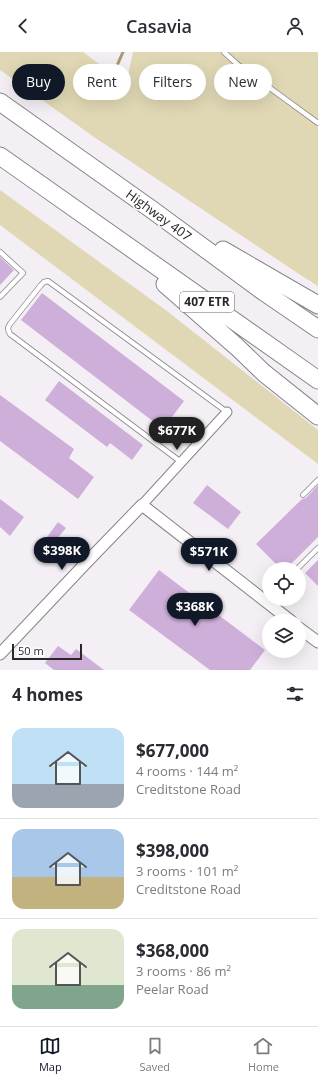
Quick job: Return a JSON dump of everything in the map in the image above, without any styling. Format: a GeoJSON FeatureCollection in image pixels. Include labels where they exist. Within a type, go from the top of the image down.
{"type":"FeatureCollection","features":[{"type":"Feature","properties":{"kind":"highway","name":"Highway 407"},"geometry":{"type":"LineString","coordinates":[[0,102],[151,209],[264,292],[318,329]]}},
{"type":"Feature","properties":{"kind":"highway","name":"407 ETR"},"geometry":{"type":"LineString","coordinates":[[0,156],[318,380]]}},
{"type":"Feature","properties":{"kind":"highway"},"geometry":{"type":"LineString","coordinates":[[151,209],[318,305]]}},
{"type":"Feature","properties":{"kind":"highway"},"geometry":{"type":"LineString","coordinates":[[96,224],[264,373],[318,416]]}},
{"type":"Feature","properties":{"kind":"street"},"geometry":{"type":"LineString","coordinates":[[0,654],[142,505],[227,412]]}},
{"type":"Feature","properties":{"kind":"street"},"geometry":{"type":"LineString","coordinates":[[142,505],[262,595]]}},
{"type":"Feature","properties":{"kind":"street"},"geometry":{"type":"LineString","coordinates":[[275,606],[283,614]]}},
{"type":"Feature","properties":{"kind":"street"},"geometry":{"type":"LineString","coordinates":[[306,633],[318,642]]}},
{"type":"Feature","properties":{"kind":"lane"},"geometry":{"type":"LineString","coordinates":[[224,52],[237,64],[318,123]]}},
{"type":"Feature","properties":{"kind":"lane"},"geometry":{"type":"LineString","coordinates":[[0,252],[23,273],[0,297]]}},
{"type":"Feature","properties":{"kind":"lane"},"geometry":{"type":"LineString","coordinates":[[181,462],[12,337],[8,331],[8,327],[41,285],[48,281],[227,412]]}},
{"type":"Feature","properties":{"kind":"lane"},"geometry":{"type":"LineString","coordinates":[[303,495],[318,480]]}},
{"type":"Feature","properties":{"kind":"lane"},"geometry":{"type":"LineString","coordinates":[[304,562],[318,548]]}},
{"type":"Feature","properties":{"kind":"shaded area"},"geometry":{"type":"Polygon","coordinates":[[[0,52],[83,52],[99,64],[73,64],[73,100],[131,100],[130,64],[133,52],[318,52],[318,286],[94,137],[42,100],[65,100],[65,64],[12,64],[12,79],[0,70],[0,52]]]}},
{"type":"Feature","properties":{"kind":"shaded area"},"geometry":{"type":"Polygon","coordinates":[[[0,190],[167,311],[318,430],[318,464],[0,225],[0,190]]]}},
{"type":"Feature","properties":{"kind":"building"},"geometry":{"type":"Polygon","coordinates":[[[0,257],[14,270],[0,285],[0,257]]]}},
{"type":"Feature","properties":{"kind":"building"},"geometry":{"type":"Polygon","coordinates":[[[42,293],[184,401],[163,429],[21,320],[42,293]]]}},
{"type":"Feature","properties":{"kind":"building"},"geometry":{"type":"Polygon","coordinates":[[[59,381],[143,445],[132,460],[110,443],[107,447],[45,400],[59,381]]]}},
{"type":"Feature","properties":{"kind":"building"},"geometry":{"type":"Polygon","coordinates":[[[0,395],[74,449],[69,458],[94,477],[78,499],[0,441],[0,395]]]}},
{"type":"Feature","properties":{"kind":"building"},"geometry":{"type":"Polygon","coordinates":[[[207,485],[241,512],[228,529],[193,503],[207,485]]]}},
{"type":"Feature","properties":{"kind":"building"},"geometry":{"type":"Polygon","coordinates":[[[318,485],[318,537],[293,562],[274,562],[256,544],[302,499],[306,498],[318,485]]]}},
{"type":"Feature","properties":{"kind":"building"},"geometry":{"type":"Polygon","coordinates":[[[0,499],[24,517],[10,536],[0,527],[0,499]]]}},
{"type":"Feature","properties":{"kind":"building"},"geometry":{"type":"Polygon","coordinates":[[[58,522],[66,528],[52,545],[45,540],[58,522]]]}},
{"type":"Feature","properties":{"kind":"building"},"geometry":{"type":"Polygon","coordinates":[[[318,560],[318,586],[306,574],[306,572],[318,560]]]}},
{"type":"Feature","properties":{"kind":"building"},"geometry":{"type":"Polygon","coordinates":[[[159,570],[262,648],[262,654],[250,670],[210,670],[129,610],[159,570]]]}},
{"type":"Feature","properties":{"kind":"building"},"geometry":{"type":"Polygon","coordinates":[[[58,646],[71,655],[76,649],[104,670],[54,670],[45,663],[58,646]]]}},
{"type":"Feature","properties":{"kind":"waterway"},"geometry":{"type":"LineString","coordinates":[[118,64],[123,52]]}}]}
